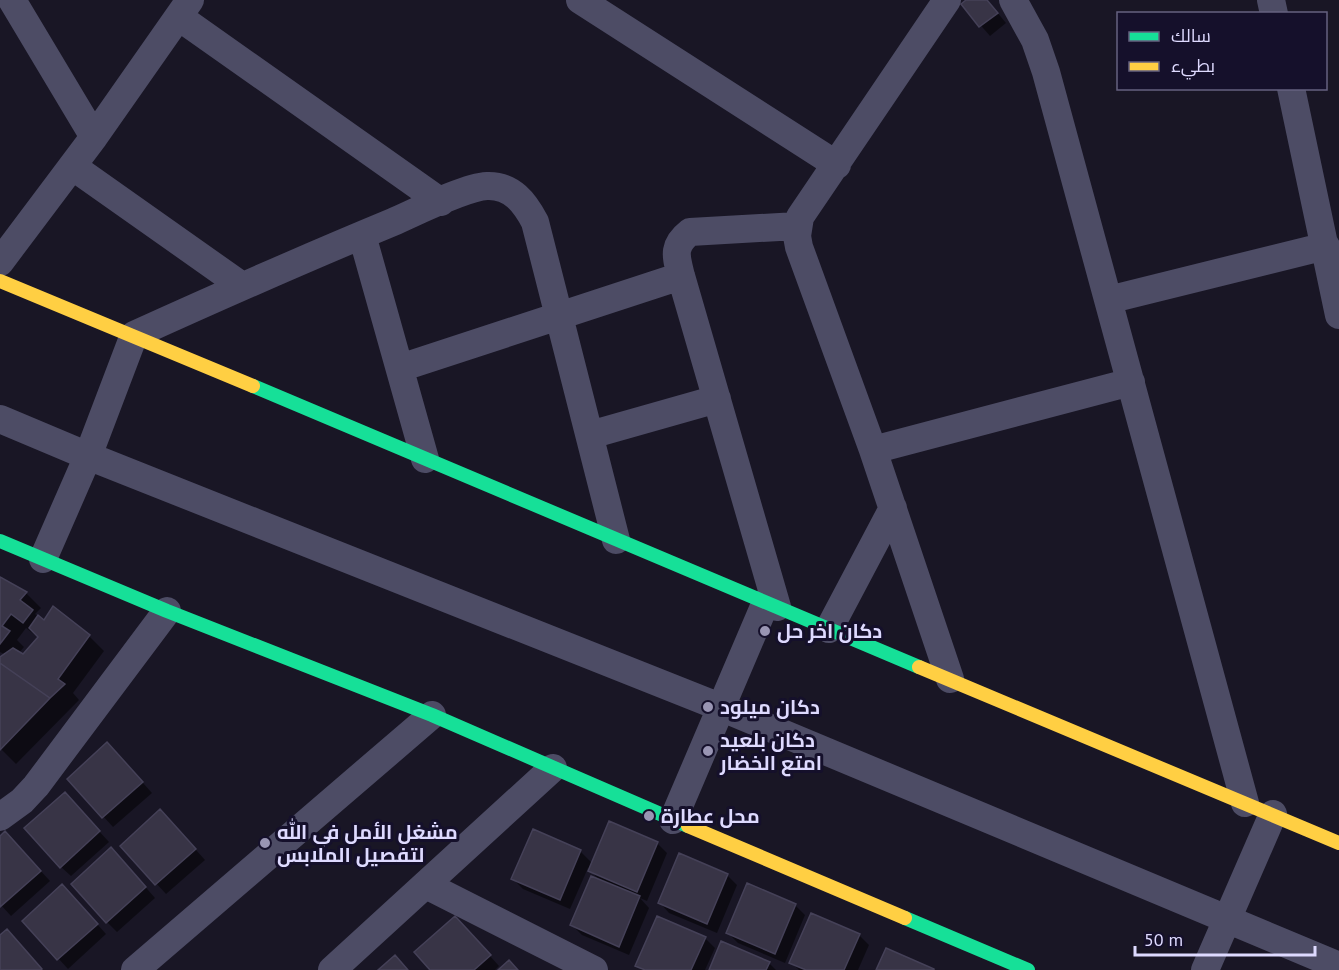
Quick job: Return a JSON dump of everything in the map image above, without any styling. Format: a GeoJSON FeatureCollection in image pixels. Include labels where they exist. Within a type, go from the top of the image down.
{"type":"FeatureCollection","features":[{"type":"Feature","properties":{"kind":"street"},"geometry":{"type":"LineString","coordinates":[[12,0],[94,137]]}},
{"type":"Feature","properties":{"kind":"street"},"geometry":{"type":"LineString","coordinates":[[947,0],[800,217],[797,226],[799,247],[873,450],[950,679]]}},
{"type":"Feature","properties":{"kind":"street"},"geometry":{"type":"LineString","coordinates":[[1013,0],[1035,40],[1046,72],[1245,803]]}},
{"type":"Feature","properties":{"kind":"street"},"geometry":{"type":"LineString","coordinates":[[584,1],[837,165]]}},
{"type":"Feature","properties":{"kind":"street"},"geometry":{"type":"LineString","coordinates":[[0,262],[94,137],[184,8],[441,202]]}},
{"type":"Feature","properties":{"kind":"street"},"geometry":{"type":"LineString","coordinates":[[1291,90],[1339,315]]}},
{"type":"Feature","properties":{"kind":"street"},"geometry":{"type":"LineString","coordinates":[[72,166],[242,286]]}},
{"type":"Feature","properties":{"kind":"street"},"geometry":{"type":"LineString","coordinates":[[43,559],[88,456],[134,335],[362,235],[441,202],[488,186],[508,190],[525,203],[535,222],[616,540]]}},
{"type":"Feature","properties":{"kind":"street"},"geometry":{"type":"LineString","coordinates":[[673,820],[720,707],[771,605],[717,399],[681,276],[676,250],[681,239],[690,232],[797,226]]}},
{"type":"Feature","properties":{"kind":"street"},"geometry":{"type":"LineString","coordinates":[[362,235],[425,459]]}},
{"type":"Feature","properties":{"kind":"street"},"geometry":{"type":"LineString","coordinates":[[1108,300],[1326,246]]}},
{"type":"Feature","properties":{"kind":"street"},"geometry":{"type":"LineString","coordinates":[[400,368],[559,314],[681,276]]}},
{"type":"Feature","properties":{"kind":"street"},"geometry":{"type":"LineString","coordinates":[[0,281],[134,335],[1339,843]]}},
{"type":"Feature","properties":{"kind":"street"},"geometry":{"type":"LineString","coordinates":[[873,450],[1131,382]]}},
{"type":"Feature","properties":{"kind":"street"},"geometry":{"type":"LineString","coordinates":[[590,435],[717,399]]}},
{"type":"Feature","properties":{"kind":"street"},"geometry":{"type":"LineString","coordinates":[[0,419],[720,707],[1339,966]]}},
{"type":"Feature","properties":{"kind":"street"},"geometry":{"type":"LineString","coordinates":[[829,629],[893,508]]}},
{"type":"Feature","properties":{"kind":"street"},"geometry":{"type":"LineString","coordinates":[[0,541],[167,611],[432,715],[1028,970]]}},
{"type":"Feature","properties":{"kind":"street"},"geometry":{"type":"LineString","coordinates":[[0,817],[36,786],[167,611]]}},
{"type":"Feature","properties":{"kind":"street"},"geometry":{"type":"LineString","coordinates":[[135,970],[432,715]]}},
{"type":"Feature","properties":{"kind":"street"},"geometry":{"type":"LineString","coordinates":[[332,970],[553,768]]}},
{"type":"Feature","properties":{"kind":"street"},"geometry":{"type":"LineString","coordinates":[[1205,970],[1273,814]]}},
{"type":"Feature","properties":{"kind":"street"},"geometry":{"type":"LineString","coordinates":[[426,885],[594,970]]}},
{"type":"Feature","properties":{"kind":"building"},"geometry":{"type":"Polygon","coordinates":[[[966,0],[987,0],[998,13],[979,27],[961,4],[966,0]]]}},
{"type":"Feature","properties":{"kind":"building"},"geometry":{"type":"Polygon","coordinates":[[[0,577],[27,592],[20,600],[33,610],[23,623],[11,614],[2,626],[10,631],[0,644],[0,577]]]}},
{"type":"Feature","properties":{"kind":"building"},"geometry":{"type":"Polygon","coordinates":[[[53,606],[90,635],[58,679],[65,684],[50,698],[0,663],[0,657],[13,648],[23,654],[38,637],[29,628],[38,615],[44,620],[53,606]]]}},
{"type":"Feature","properties":{"kind":"building"},"geometry":{"type":"Polygon","coordinates":[[[0,663],[50,698],[0,750],[0,663]]]}},
{"type":"Feature","properties":{"kind":"building"},"geometry":{"type":"Polygon","coordinates":[[[107,742],[143,782],[102,818],[67,779],[107,742]]]}},
{"type":"Feature","properties":{"kind":"building"},"geometry":{"type":"Polygon","coordinates":[[[65,792],[100,831],[60,868],[24,828],[65,792]]]}},
{"type":"Feature","properties":{"kind":"building"},"geometry":{"type":"Polygon","coordinates":[[[160,809],[196,849],[155,885],[120,846],[160,809]]]}},
{"type":"Feature","properties":{"kind":"building"},"geometry":{"type":"Polygon","coordinates":[[[609,821],[658,842],[637,892],[588,871],[609,821]]]}},
{"type":"Feature","properties":{"kind":"building"},"geometry":{"type":"Polygon","coordinates":[[[533,829],[581,850],[560,900],[511,879],[533,829]]]}},
{"type":"Feature","properties":{"kind":"building"},"geometry":{"type":"Polygon","coordinates":[[[5,831],[41,871],[0,907],[0,836],[5,831]]]}},
{"type":"Feature","properties":{"kind":"building"},"geometry":{"type":"Polygon","coordinates":[[[111,847],[146,887],[106,923],[71,884],[111,847]]]}},
{"type":"Feature","properties":{"kind":"building"},"geometry":{"type":"Polygon","coordinates":[[[679,853],[728,874],[707,924],[658,903],[679,853]]]}},
{"type":"Feature","properties":{"kind":"building"},"geometry":{"type":"Polygon","coordinates":[[[591,876],[640,896],[619,947],[570,925],[591,876]]]}},
{"type":"Feature","properties":{"kind":"building"},"geometry":{"type":"Polygon","coordinates":[[[747,883],[796,904],[775,954],[726,933],[747,883]]]}},
{"type":"Feature","properties":{"kind":"building"},"geometry":{"type":"Polygon","coordinates":[[[62,884],[98,924],[57,960],[22,921],[62,884]]]}},
{"type":"Feature","properties":{"kind":"building"},"geometry":{"type":"Polygon","coordinates":[[[811,913],[860,934],[844,970],[806,970],[789,963],[811,913]]]}},
{"type":"Feature","properties":{"kind":"building"},"geometry":{"type":"Polygon","coordinates":[[[455,916],[491,955],[474,970],[430,970],[414,952],[455,916]]]}},
{"type":"Feature","properties":{"kind":"building"},"geometry":{"type":"Polygon","coordinates":[[[657,916],[706,937],[691,970],[645,970],[635,966],[657,916]]]}},
{"type":"Feature","properties":{"kind":"building"},"geometry":{"type":"Polygon","coordinates":[[[7,929],[41,970],[0,970],[0,935],[7,929]]]}},
{"type":"Feature","properties":{"kind":"building"},"geometry":{"type":"Polygon","coordinates":[[[721,941],[770,962],[766,970],[709,970],[721,941]]]}},
{"type":"Feature","properties":{"kind":"building"},"geometry":{"type":"Polygon","coordinates":[[[886,948],[934,969],[934,970],[876,970],[886,948]]]}},
{"type":"Feature","properties":{"kind":"building"},"geometry":{"type":"Polygon","coordinates":[[[395,955],[408,970],[378,970],[395,955]]]}},
{"type":"Feature","properties":{"kind":"building"},"geometry":{"type":"Polygon","coordinates":[[[509,960],[518,970],[498,970],[509,960]]]}},
{"type":"Feature","properties":{"kind":"traffic: fast"},"geometry":{"type":"LineString","coordinates":[[253,386],[919,667]]}},
{"type":"Feature","properties":{"kind":"traffic: fast"},"geometry":{"type":"LineString","coordinates":[[0,541],[167,611],[432,715],[688,826]]}},
{"type":"Feature","properties":{"kind":"traffic: fast"},"geometry":{"type":"LineString","coordinates":[[905,918],[1028,970]]}},
{"type":"Feature","properties":{"kind":"traffic: slow"},"geometry":{"type":"LineString","coordinates":[[0,281],[253,386]]}},
{"type":"Feature","properties":{"kind":"traffic: slow"},"geometry":{"type":"LineString","coordinates":[[919,667],[1339,843]]}},
{"type":"Feature","properties":{"kind":"traffic: slow"},"geometry":{"type":"LineString","coordinates":[[688,826],[905,918]]}},
{"type":"Feature","properties":{"kind":"place","name":"دكان اخر حل"},"geometry":{"type":"Point","coordinates":[765,631]}},
{"type":"Feature","properties":{"kind":"place","name":"دكان ميلود"},"geometry":{"type":"Point","coordinates":[708,707]}},
{"type":"Feature","properties":{"kind":"place","name":"دكان بلعيد امتع الخضار"},"geometry":{"type":"Point","coordinates":[708,751]}},
{"type":"Feature","properties":{"kind":"place","name":"محل عطارة"},"geometry":{"type":"Point","coordinates":[649,816]}},
{"type":"Feature","properties":{"kind":"place","name":"مشغل الأمل في الله لتفصيل الملابس"},"geometry":{"type":"Point","coordinates":[265,843]}}]}
